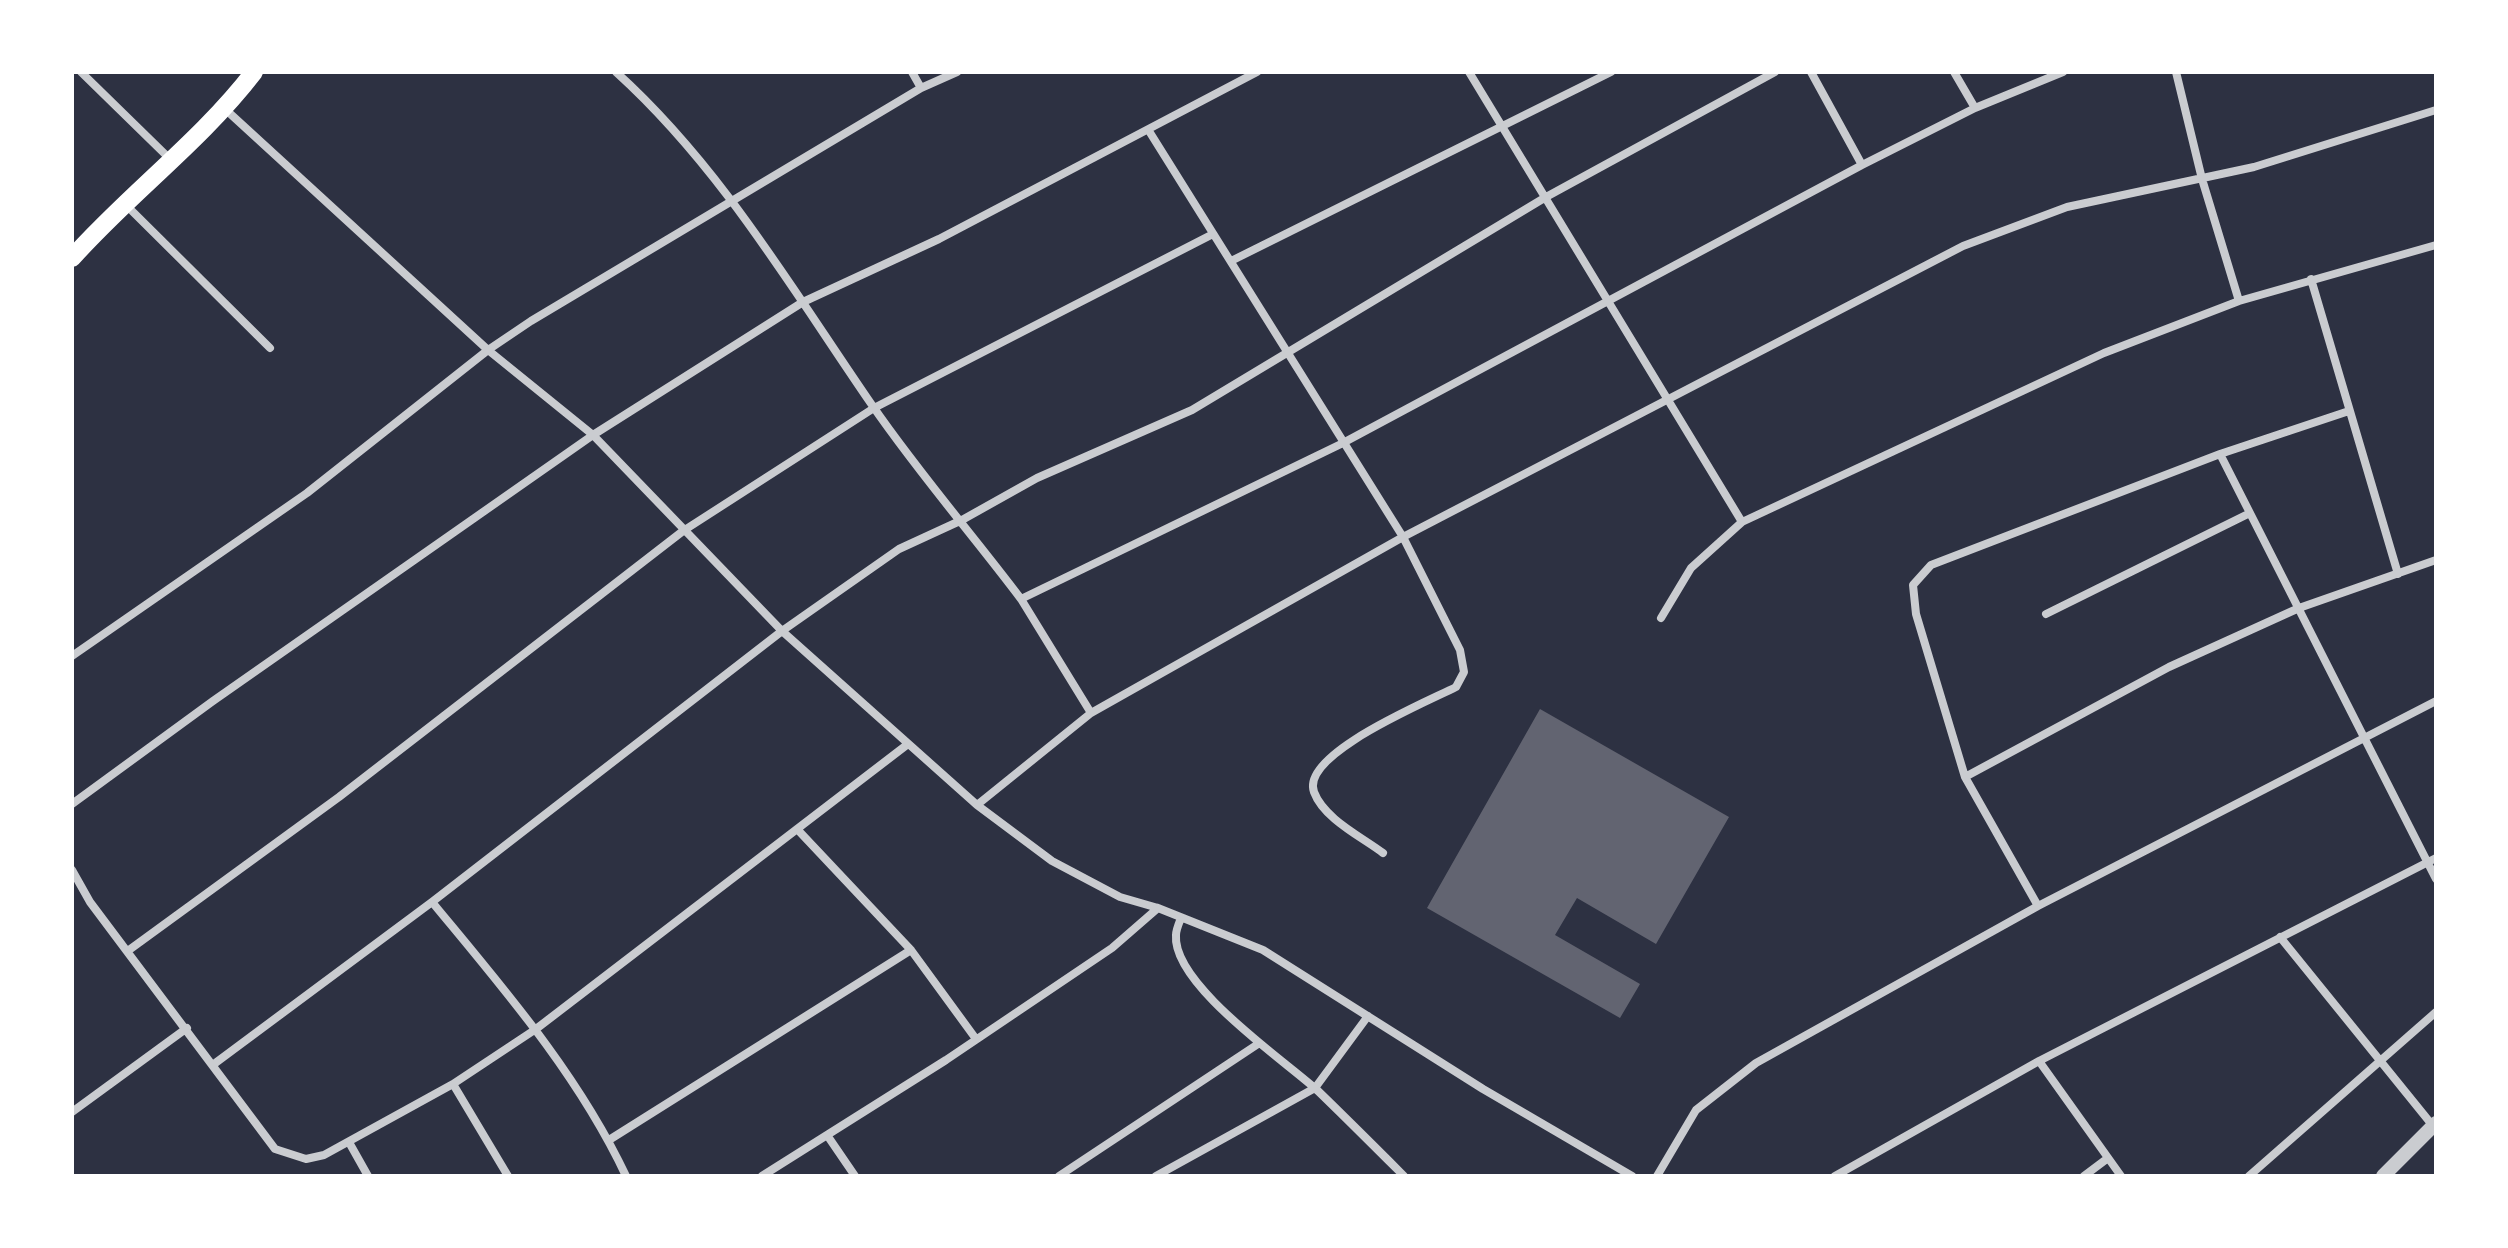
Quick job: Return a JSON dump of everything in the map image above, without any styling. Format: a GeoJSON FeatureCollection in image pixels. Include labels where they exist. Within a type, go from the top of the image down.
{"type":"FeatureCollection","features":[{"type":"Feature","properties":{"kind":"main road"},"geometry":{"type":"LineString","coordinates":[[72,258],[225,109],[254,72]]}},
{"type":"Feature","properties":{"kind":"street"},"geometry":{"type":"LineString","coordinates":[[81,72],[172,160]]}},
{"type":"Feature","properties":{"kind":"street"},"geometry":{"type":"LineString","coordinates":[[616,72],[662,114],[732,201],[874,408],[1021,599],[1091,713]]}},
{"type":"Feature","properties":{"kind":"street"},"geometry":{"type":"LineString","coordinates":[[912,72],[921,88]]}},
{"type":"Feature","properties":{"kind":"street"},"geometry":{"type":"LineString","coordinates":[[72,656],[307,493],[488,350],[921,88],[957,72]]}},
{"type":"Feature","properties":{"kind":"street"},"geometry":{"type":"LineString","coordinates":[[72,804],[213,701],[593,435],[803,302],[939,239],[1257,72]]}},
{"type":"Feature","properties":{"kind":"street"},"geometry":{"type":"LineString","coordinates":[[1469,72],[1742,522]]}},
{"type":"Feature","properties":{"kind":"street"},"geometry":{"type":"LineString","coordinates":[[1233,260],[1611,72]]}},
{"type":"Feature","properties":{"kind":"street"},"geometry":{"type":"LineString","coordinates":[[214,1064],[432,902],[782,631],[899,549],[962,520],[1037,478],[1192,410],[1546,197],[1775,72]]}},
{"type":"Feature","properties":{"kind":"street"},"geometry":{"type":"LineString","coordinates":[[1811,72],[1862,165]]}},
{"type":"Feature","properties":{"kind":"street"},"geometry":{"type":"LineString","coordinates":[[1954,72],[1975,108]]}},
{"type":"Feature","properties":{"kind":"street"},"geometry":{"type":"LineString","coordinates":[[1021,599],[1341,444],[1862,165],[1975,108],[2063,72]]}},
{"type":"Feature","properties":{"kind":"street"},"geometry":{"type":"LineString","coordinates":[[2176,72],[2202,179],[2239,301]]}},
{"type":"Feature","properties":{"kind":"street"},"geometry":{"type":"LineString","coordinates":[[225,109],[488,350],[593,435],[782,631],[977,805],[1052,861],[1120,897],[1158,908],[1263,950],[1632,1176]]}},
{"type":"Feature","properties":{"kind":"street"},"geometry":{"type":"LineString","coordinates":[[977,805],[1091,713],[1403,537],[1963,246],[2067,207],[2254,167],[2436,110]]}},
{"type":"Feature","properties":{"kind":"street"},"geometry":{"type":"LineString","coordinates":[[1149,131],[1213,234],[1233,260],[1341,444],[1403,537],[1460,650],[1464,672],[1456,687],[1330,756],[1320,767],[1312,785],[1323,809],[1383,853]]}},
{"type":"Feature","properties":{"kind":"street"},"geometry":{"type":"LineString","coordinates":[[125,204],[270,348]]}},
{"type":"Feature","properties":{"kind":"street"},"geometry":{"type":"LineString","coordinates":[[129,950],[339,797],[683,531],[874,408],[1213,234]]}},
{"type":"Feature","properties":{"kind":"street"},"geometry":{"type":"LineString","coordinates":[[1661,618],[1691,568],[1742,522],[2104,353],[2239,301],[2436,245]]}},
{"type":"Feature","properties":{"kind":"street"},"geometry":{"type":"LineString","coordinates":[[2311,279],[2398,574]]}},
{"type":"Feature","properties":{"kind":"street"},"geometry":{"type":"LineString","coordinates":[[2038,906],[1965,777],[1912,598],[1913,585],[1931,565],[2220,454],[2349,411]]}},
{"type":"Feature","properties":{"kind":"street"},"geometry":{"type":"LineString","coordinates":[[2220,454],[2436,879]]}},
{"type":"Feature","properties":{"kind":"street"},"geometry":{"type":"LineString","coordinates":[[2046,614],[2250,513]]}},
{"type":"Feature","properties":{"kind":"street"},"geometry":{"type":"LineString","coordinates":[[1965,777],[2169,667],[2299,608],[2436,560]]}},
{"type":"Feature","properties":{"kind":"street"},"geometry":{"type":"LineString","coordinates":[[1657,1176],[1696,1110],[1756,1063],[2038,906],[2436,701]]}},
{"type":"Feature","properties":{"kind":"street"},"geometry":{"type":"LineString","coordinates":[[72,870],[275,1149],[306,1159],[350,1144],[453,1084],[536,1029],[908,744]]}},
{"type":"Feature","properties":{"kind":"street"},"geometry":{"type":"LineString","coordinates":[[797,829],[911,950],[976,1039]]}},
{"type":"Feature","properties":{"kind":"street"},"geometry":{"type":"LineString","coordinates":[[1835,1176],[2039,1061],[2436,858]]}},
{"type":"Feature","properties":{"kind":"street"},"geometry":{"type":"LineString","coordinates":[[72,891],[80,885]]}},
{"type":"Feature","properties":{"kind":"street"},"geometry":{"type":"LineString","coordinates":[[432,902],[536,1029],[609,1140],[626,1176]]}},
{"type":"Feature","properties":{"kind":"street"},"geometry":{"type":"LineString","coordinates":[[762,1176],[1112,948],[1158,908]]}},
{"type":"Feature","properties":{"kind":"street"},"geometry":{"type":"LineString","coordinates":[[1181,918],[1175,937],[1181,956],[1228,1017],[1315,1088],[1404,1176]]}},
{"type":"Feature","properties":{"kind":"street"},"geometry":{"type":"LineString","coordinates":[[2280,937],[2434,1125],[2383,1176]]}},
{"type":"Feature","properties":{"kind":"street"},"geometry":{"type":"LineString","coordinates":[[609,1140],[911,950]]}},
{"type":"Feature","properties":{"kind":"street"},"geometry":{"type":"LineString","coordinates":[[2249,1176],[2436,1012]]}},
{"type":"Feature","properties":{"kind":"street"},"geometry":{"type":"LineString","coordinates":[[1156,1176],[1315,1088],[1368,1016]]}},
{"type":"Feature","properties":{"kind":"street"},"geometry":{"type":"LineString","coordinates":[[72,1112],[187,1028]]}},
{"type":"Feature","properties":{"kind":"street"},"geometry":{"type":"LineString","coordinates":[[1059,1176],[1258,1044]]}},
{"type":"Feature","properties":{"kind":"street"},"geometry":{"type":"LineString","coordinates":[[2039,1061],[2121,1176]]}},
{"type":"Feature","properties":{"kind":"street"},"geometry":{"type":"LineString","coordinates":[[453,1084],[508,1176]]}},
{"type":"Feature","properties":{"kind":"street"},"geometry":{"type":"LineString","coordinates":[[827,1135],[855,1176]]}},
{"type":"Feature","properties":{"kind":"street"},"geometry":{"type":"LineString","coordinates":[[350,1144],[368,1176]]}},
{"type":"Feature","properties":{"kind":"street"},"geometry":{"type":"LineString","coordinates":[[2084,1176],[2108,1158]]}},
{"type":"Feature","properties":{"kind":"building"},"geometry":{"type":"Polygon","coordinates":[[[1540,709],[1729,817],[1656,944],[1577,898],[1555,935],[1640,984],[1620,1018],[1427,908],[1540,709]]]}}]}
